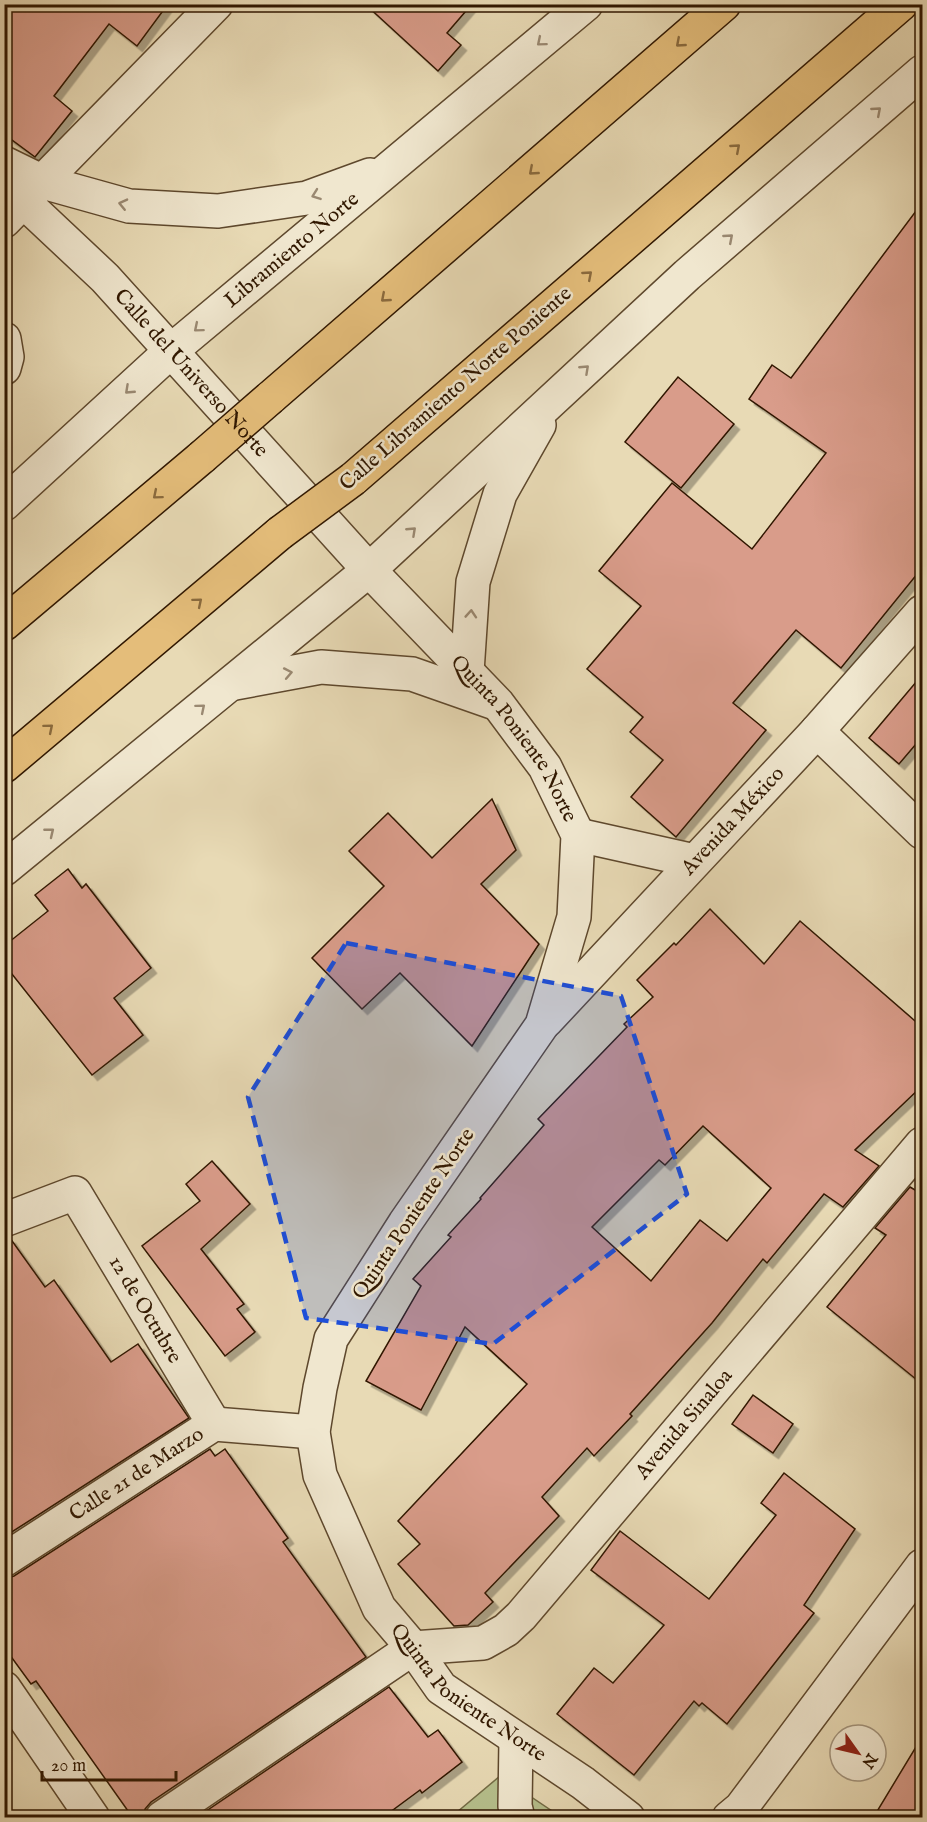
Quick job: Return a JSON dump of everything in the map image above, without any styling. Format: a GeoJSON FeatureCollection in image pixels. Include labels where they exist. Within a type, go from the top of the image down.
{"type":"FeatureCollection","features":[{"type":"Feature","properties":{"kind":"highway"},"geometry":{"type":"LineString","coordinates":[[4,624],[202,457],[724,4]]}},
{"type":"Feature","properties":{"kind":"highway","name":"Calle Libramiento Norte Poniente"},"geometry":{"type":"LineString","coordinates":[[4,766],[280,534],[353,479],[901,4]]}},
{"type":"Feature","properties":{"kind":"street"},"geometry":{"type":"LineString","coordinates":[[19,197],[216,4]]}},
{"type":"Feature","properties":{"kind":"street","name":"Libramiento Norte"},"geometry":{"type":"LineString","coordinates":[[4,504],[172,350],[586,4]]}},
{"type":"Feature","properties":{"kind":"street"},"geometry":{"type":"LineString","coordinates":[[4,869],[369,570],[687,274],[922,72]]}},
{"type":"Feature","properties":{"kind":"street"},"geometry":{"type":"LineString","coordinates":[[4,164],[19,197]]}},
{"type":"Feature","properties":{"kind":"street"},"geometry":{"type":"LineString","coordinates":[[19,197],[218,211],[307,198],[391,168]]}},
{"type":"Feature","properties":{"kind":"street","name":"Calle del Universo Norte"},"geometry":{"type":"LineString","coordinates":[[19,197],[105,278],[369,570]]}},
{"type":"Feature","properties":{"kind":"street"},"geometry":{"type":"LineString","coordinates":[[4,339],[7,357],[4,368]]}},
{"type":"Feature","properties":{"kind":"street"},"geometry":{"type":"LineString","coordinates":[[467,672],[473,582],[500,494],[554,399]]}},
{"type":"Feature","properties":{"kind":"street","name":"Quinta Poniente Norte"},"geometry":{"type":"LineString","coordinates":[[369,570],[498,704],[545,767],[578,835],[574,917],[543,1025],[405,1223],[331,1340],[313,1432],[320,1475],[379,1608],[413,1648],[441,1688],[583,1783],[628,1818]]}},
{"type":"Feature","properties":{"kind":"street","name":"Avenida México"},"geometry":{"type":"LineString","coordinates":[[543,1025],[816,731],[922,612]]}},
{"type":"Feature","properties":{"kind":"street"},"geometry":{"type":"LineString","coordinates":[[230,684],[321,667],[411,674],[498,704]]}},
{"type":"Feature","properties":{"kind":"street"},"geometry":{"type":"LineString","coordinates":[[816,731],[922,832]]}},
{"type":"Feature","properties":{"kind":"street"},"geometry":{"type":"LineString","coordinates":[[578,835],[695,861]]}},
{"type":"Feature","properties":{"kind":"street","name":"Avenida Sinaloa"},"geometry":{"type":"LineString","coordinates":[[413,1648],[483,1643],[506,1630],[522,1616],[922,1144]]}},
{"type":"Feature","properties":{"kind":"street","name":"12 de Octubre"},"geometry":{"type":"LineString","coordinates":[[4,1220],[75,1193],[214,1424]]}},
{"type":"Feature","properties":{"kind":"street","name":"Calle 21 de Marzo"},"geometry":{"type":"LineString","coordinates":[[4,1560],[214,1424],[313,1432]]}},
{"type":"Feature","properties":{"kind":"street"},"geometry":{"type":"LineString","coordinates":[[741,1814],[922,1566]]}},
{"type":"Feature","properties":{"kind":"street"},"geometry":{"type":"LineString","coordinates":[[162,1818],[413,1648]]}},
{"type":"Feature","properties":{"kind":"street"},"geometry":{"type":"LineString","coordinates":[[4,1688],[93,1818]]}},
{"type":"Feature","properties":{"kind":"street"},"geometry":{"type":"LineString","coordinates":[[516,1740],[515,1806],[518,1818]]}},
{"type":"Feature","properties":{"kind":"highlighted area"},"geometry":{"type":"Polygon","coordinates":[[[346,943],[621,996],[687,1194],[493,1344],[306,1318],[248,1097],[346,943]]]}},
{"type":"Feature","properties":{"kind":"green space"},"geometry":{"type":"Polygon","coordinates":[[[500,1776],[561,1817],[450,1818],[500,1776]]]}},
{"type":"Feature","properties":{"kind":"building"},"geometry":{"type":"Polygon","coordinates":[[[4,4],[168,4],[137,46],[109,24],[54,96],[72,111],[35,157],[4,134],[4,4]]]}},
{"type":"Feature","properties":{"kind":"building"},"geometry":{"type":"Polygon","coordinates":[[[365,4],[472,4],[447,33],[461,45],[438,71],[365,4]]]}},
{"type":"Feature","properties":{"kind":"building"},"geometry":{"type":"Polygon","coordinates":[[[922,203],[922,568],[841,668],[796,630],[733,703],[766,730],[676,837],[631,797],[663,760],[630,732],[643,717],[587,669],[641,606],[599,571],[672,483],[752,549],[826,453],[749,399],[772,365],[791,378],[922,203]]]}},
{"type":"Feature","properties":{"kind":"building"},"geometry":{"type":"Polygon","coordinates":[[[678,377],[734,424],[681,488],[625,442],[678,377]]]}},
{"type":"Feature","properties":{"kind":"building"},"geometry":{"type":"Polygon","coordinates":[[[922,675],[922,737],[899,764],[869,738],[922,675]]]}},
{"type":"Feature","properties":{"kind":"building"},"geometry":{"type":"Polygon","coordinates":[[[492,799],[516,850],[481,884],[539,944],[472,1046],[400,973],[362,1009],[312,958],[384,886],[349,851],[388,813],[432,858],[492,799]]]}},
{"type":"Feature","properties":{"kind":"building"},"geometry":{"type":"Polygon","coordinates":[[[68,869],[82,888],[86,884],[151,968],[114,998],[143,1035],[92,1075],[4,964],[4,946],[48,911],[35,895],[68,869]]]}},
{"type":"Feature","properties":{"kind":"building"},"geometry":{"type":"Polygon","coordinates":[[[710,909],[764,964],[800,921],[922,1027],[922,1086],[855,1150],[879,1166],[843,1207],[824,1194],[767,1263],[763,1259],[712,1323],[630,1414],[632,1416],[594,1456],[587,1448],[542,1497],[559,1516],[485,1593],[493,1602],[468,1625],[454,1626],[398,1564],[420,1544],[398,1521],[527,1384],[465,1327],[421,1410],[366,1381],[421,1286],[413,1279],[451,1237],[448,1235],[544,1125],[538,1119],[627,1027],[624,1024],[653,997],[637,980],[674,943],[676,945],[710,909]],[[703,1126],[665,1165],[659,1160],[592,1227],[651,1281],[700,1220],[727,1241],[771,1188],[703,1126]]]}},
{"type":"Feature","properties":{"kind":"building"},"geometry":{"type":"Polygon","coordinates":[[[212,1161],[250,1204],[201,1249],[244,1304],[237,1309],[255,1332],[225,1356],[142,1246],[200,1201],[186,1184],[212,1161]]]}},
{"type":"Feature","properties":{"kind":"building"},"geometry":{"type":"Polygon","coordinates":[[[910,1187],[920,1193],[922,1190],[922,1384],[827,1307],[886,1235],[875,1228],[910,1187]]]}},
{"type":"Feature","properties":{"kind":"building"},"geometry":{"type":"Polygon","coordinates":[[[4,1238],[10,1238],[45,1287],[54,1280],[111,1362],[138,1344],[189,1418],[4,1537],[4,1238]]]}},
{"type":"Feature","properties":{"kind":"building"},"geometry":{"type":"Polygon","coordinates":[[[753,1395],[793,1424],[773,1453],[732,1424],[753,1395]]]}},
{"type":"Feature","properties":{"kind":"building"},"geometry":{"type":"Polygon","coordinates":[[[210,1449],[215,1456],[225,1449],[288,1538],[283,1542],[366,1657],[151,1802],[145,1809],[144,1818],[133,1818],[36,1681],[31,1684],[4,1647],[4,1579],[14,1576],[210,1449]]]}},
{"type":"Feature","properties":{"kind":"building"},"geometry":{"type":"Polygon","coordinates":[[[784,1473],[855,1529],[804,1605],[814,1613],[727,1724],[702,1703],[699,1706],[694,1701],[634,1775],[557,1714],[594,1668],[613,1683],[664,1625],[591,1570],[620,1531],[709,1599],[776,1515],[761,1503],[784,1473]]]}},
{"type":"Feature","properties":{"kind":"building"},"geometry":{"type":"Polygon","coordinates":[[[389,1687],[428,1737],[438,1730],[462,1762],[422,1793],[420,1790],[382,1818],[196,1818],[389,1687]]]}},
{"type":"Feature","properties":{"kind":"building"},"geometry":{"type":"Polygon","coordinates":[[[922,1737],[922,1818],[873,1818],[922,1737]]]}}]}
